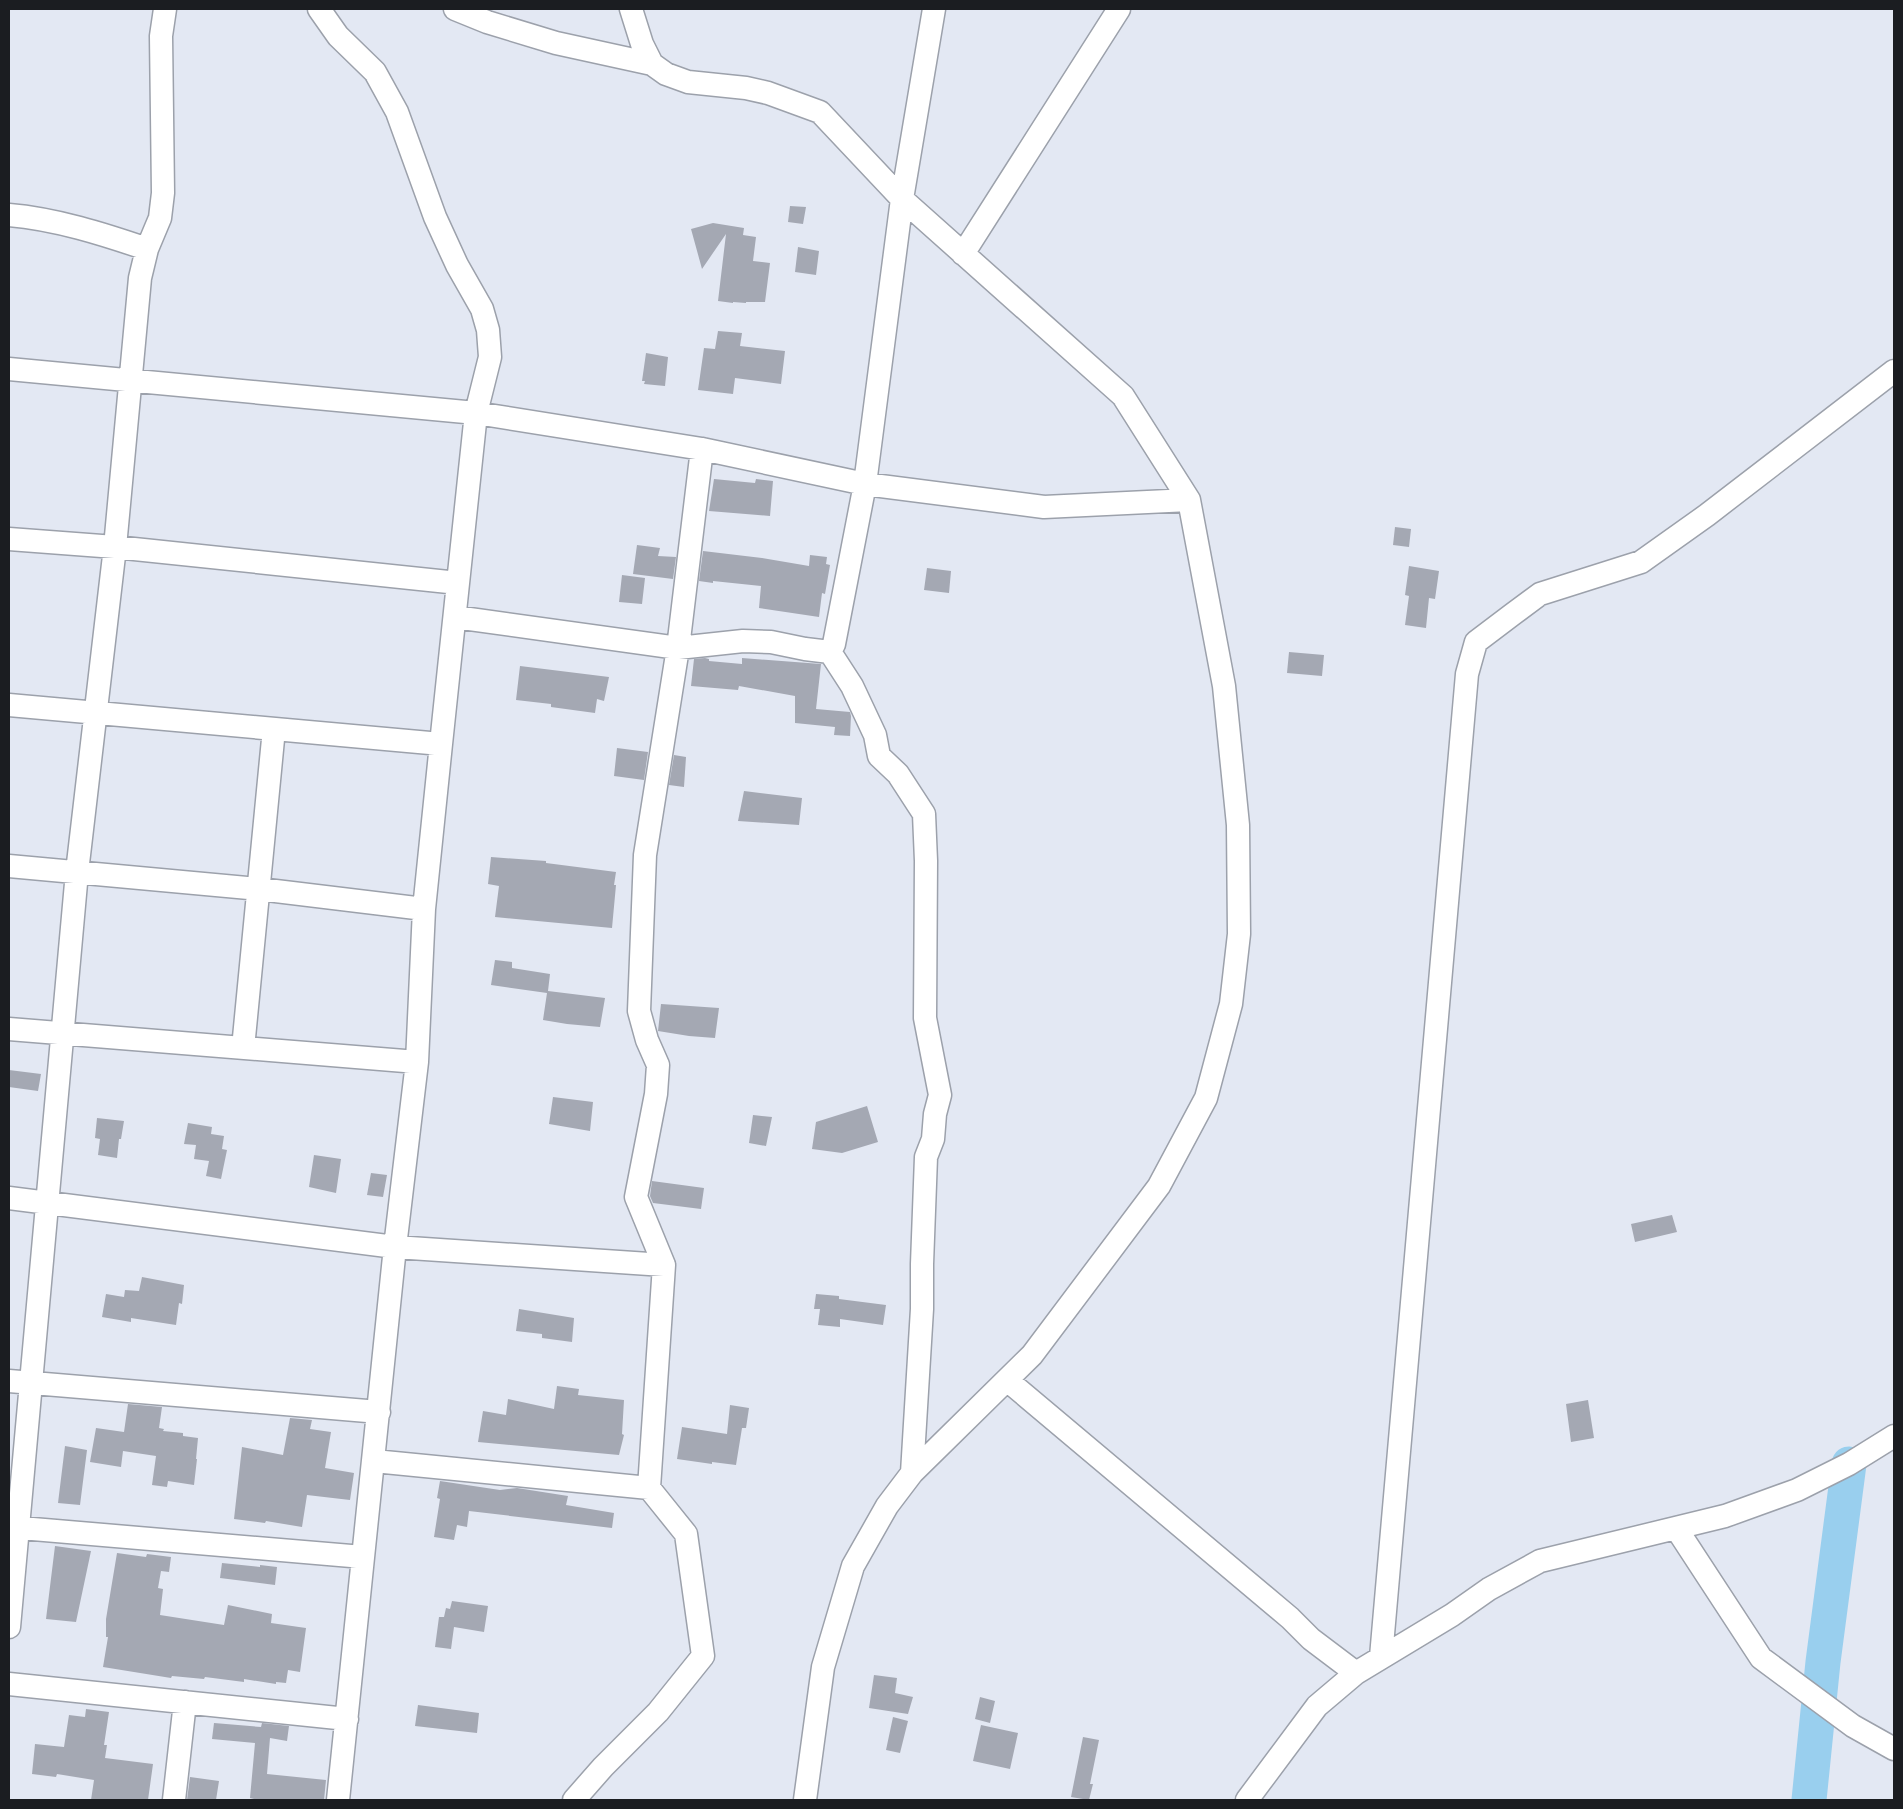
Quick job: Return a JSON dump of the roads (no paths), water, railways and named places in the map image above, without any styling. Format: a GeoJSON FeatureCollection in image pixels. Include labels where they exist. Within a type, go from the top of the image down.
{"type":"FeatureCollection","features":[{"type":"Feature","properties":{"kind":"street"},"geometry":{"type":"LineString","coordinates":[[9,1627],[14,1528],[31,1383],[76,872],[115,547],[140,278],[147,249],[160,218],[163,193],[161,36],[165,9]]}},
{"type":"Feature","properties":{"kind":"street"},"geometry":{"type":"LineString","coordinates":[[319,9],[338,36],[375,72],[397,112],[435,217],[457,265],[482,309],[488,330],[490,357],[476,413],[441,744],[424,909],[417,1062],[395,1246],[338,1800]]}},
{"type":"Feature","properties":{"kind":"street"},"geometry":{"type":"LineString","coordinates":[[455,9],[487,22],[556,43],[652,64],[666,74],[688,82],[746,88],[768,93],[820,112],[902,200],[1123,396],[1189,500],[1224,686],[1238,825],[1239,934],[1231,1004],[1206,1098],[1159,1186],[1032,1355],[912,1473],[887,1506],[853,1566],[823,1667],[805,1800]]}},
{"type":"Feature","properties":{"kind":"street"},"geometry":{"type":"LineString","coordinates":[[631,9],[642,44],[652,64]]}},
{"type":"Feature","properties":{"kind":"street"},"geometry":{"type":"LineString","coordinates":[[830,652],[834,644],[865,484],[902,200],[934,9]]}},
{"type":"Feature","properties":{"kind":"street"},"geometry":{"type":"LineString","coordinates":[[963,254],[1120,9]]}},
{"type":"Feature","properties":{"kind":"street"},"geometry":{"type":"LineString","coordinates":[[13,212],[98,233],[147,249]]}},
{"type":"Feature","properties":{"kind":"street"},"geometry":{"type":"LineString","coordinates":[[9,369],[476,413],[702,449],[865,484],[1044,507],[1189,500]]}},
{"type":"Feature","properties":{"kind":"street"},"geometry":{"type":"LineString","coordinates":[[1382,1657],[1467,674],[1476,642],[1540,594],[1642,562],[1707,515],[1894,370]]}},
{"type":"Feature","properties":{"kind":"street"},"geometry":{"type":"LineString","coordinates":[[574,1800],[603,1767],[658,1712],[703,1656],[686,1534],[649,1488],[664,1265],[636,1197],[656,1094],[658,1064],[647,1040],[639,1010],[645,855],[678,648],[702,449]]}},
{"type":"Feature","properties":{"kind":"street"},"geometry":{"type":"LineString","coordinates":[[9,539],[115,547],[458,584]]}},
{"type":"Feature","properties":{"kind":"street"},"geometry":{"type":"LineString","coordinates":[[455,617],[678,648],[743,641],[771,642],[830,652]]}},
{"type":"Feature","properties":{"kind":"street"},"geometry":{"type":"LineString","coordinates":[[830,652],[852,686],[875,735],[879,756],[898,774],[924,814],[926,861],[924,1018],[940,1095],[935,1114],[933,1139],[926,1157],[922,1309],[912,1473]]}},
{"type":"Feature","properties":{"kind":"street"},"geometry":{"type":"LineString","coordinates":[[9,705],[441,744]]}},
{"type":"Feature","properties":{"kind":"street"},"geometry":{"type":"LineString","coordinates":[[243,1048],[274,729]]}},
{"type":"Feature","properties":{"kind":"street"},"geometry":{"type":"LineString","coordinates":[[9,866],[259,889],[424,909]]}},
{"type":"Feature","properties":{"kind":"street"},"geometry":{"type":"LineString","coordinates":[[9,1029],[417,1062]]}},
{"type":"Feature","properties":{"kind":"street"},"geometry":{"type":"LineString","coordinates":[[9,1198],[395,1246],[664,1265]]}},
{"type":"Feature","properties":{"kind":"street"},"geometry":{"type":"LineString","coordinates":[[1006,1380],[1290,1618],[1311,1639],[1356,1673]]}},
{"type":"Feature","properties":{"kind":"street"},"geometry":{"type":"LineString","coordinates":[[9,1381],[379,1412]]}},
{"type":"Feature","properties":{"kind":"street"},"geometry":{"type":"LineString","coordinates":[[1247,1800],[1317,1706],[1356,1673],[1452,1615],[1489,1589],[1540,1562],[1725,1516],[1797,1490],[1849,1464],[1894,1436]]}},
{"type":"Feature","properties":{"kind":"street"},"geometry":{"type":"LineString","coordinates":[[374,1461],[649,1488]]}},
{"type":"Feature","properties":{"kind":"street"},"geometry":{"type":"LineString","coordinates":[[14,1528],[363,1557]]}},
{"type":"Feature","properties":{"kind":"street"},"geometry":{"type":"LineString","coordinates":[[1676,1528],[1761,1658],[1853,1726],[1894,1749]]}},
{"type":"Feature","properties":{"kind":"street"},"geometry":{"type":"LineString","coordinates":[[9,1684],[347,1719]]}},
{"type":"Feature","properties":{"kind":"street"},"geometry":{"type":"LineString","coordinates":[[174,1800],[185,1702]]}},
{"type":"Feature","properties":{"kind":"waterway"},"geometry":{"type":"LineString","coordinates":[[1809,1800],[1823,1662],[1849,1464]]}}]}
